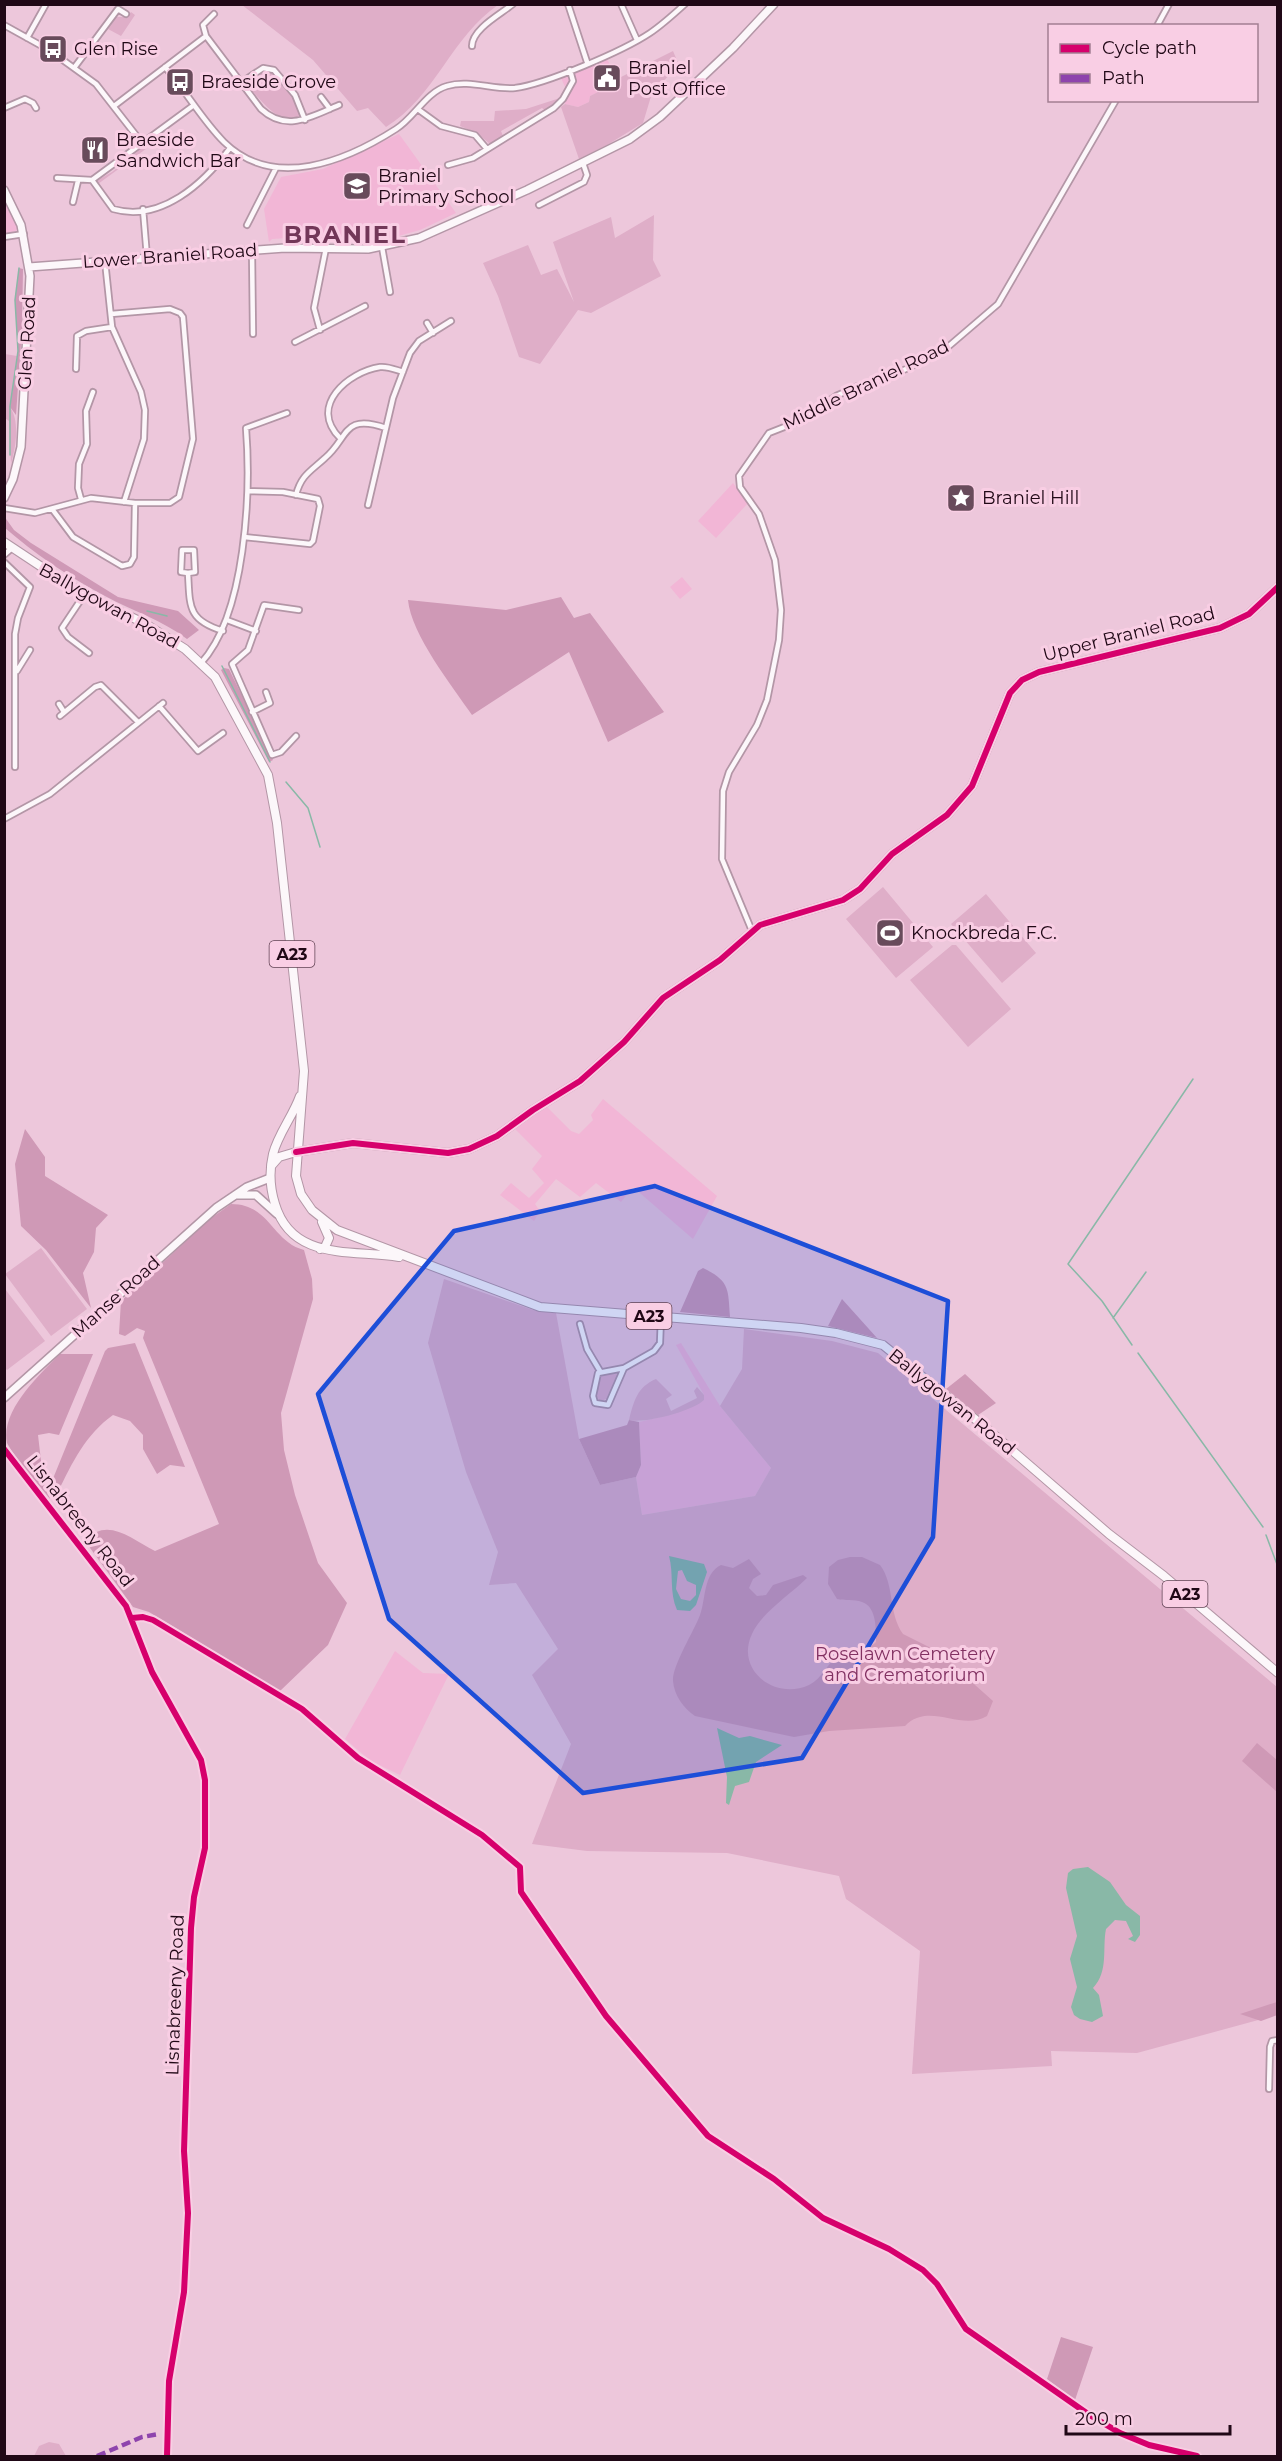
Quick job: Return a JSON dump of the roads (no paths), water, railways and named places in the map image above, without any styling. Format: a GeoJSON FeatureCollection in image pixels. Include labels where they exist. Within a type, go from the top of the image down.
{"type":"FeatureCollection","features":[{"type":"Feature","properties":{"kind":"main road","name":"Ballygowan Road"},"geometry":{"type":"LineString","coordinates":[[4,542],[84,595],[169,636],[201,663],[227,697],[268,775],[277,823],[304,1071],[296,1176],[301,1194],[315,1214],[337,1230],[540,1306],[801,1328],[883,1345],[985,1427],[1109,1534],[1164,1576],[1278,1673]]}},
{"type":"Feature","properties":{"kind":"main road","name":"Ballygowan Road"},"geometry":{"type":"LineString","coordinates":[[303,1086],[294,1112],[276,1144],[271,1166],[273,1197],[280,1218],[297,1237],[320,1249],[383,1254],[415,1260]]}},
{"type":"Feature","properties":{"kind":"main road"},"geometry":{"type":"LineString","coordinates":[[271,1166],[279,1157],[296,1156]]}},
{"type":"Feature","properties":{"kind":"main road","name":"A23"},"geometry":{"type":"LineString","coordinates":[[315,1214],[329,1238],[325,1247],[320,1249]]}},
{"type":"Feature","properties":{"kind":"street"},"geometry":{"type":"LineString","coordinates":[[27,38],[46,4]]}},
{"type":"Feature","properties":{"kind":"street"},"geometry":{"type":"LineString","coordinates":[[472,46],[472,40],[478,32],[513,4]]}},
{"type":"Feature","properties":{"kind":"street"},"geometry":{"type":"LineString","coordinates":[[568,4],[587,62]]}},
{"type":"Feature","properties":{"kind":"street"},"geometry":{"type":"LineString","coordinates":[[621,4],[637,40]]}},
{"type":"Feature","properties":{"kind":"street"},"geometry":{"type":"LineString","coordinates":[[165,67],[230,148],[255,161],[276,168],[306,168],[327,162],[389,134],[419,110],[431,95],[446,86],[463,84],[512,88],[540,82],[651,33],[685,4]]}},
{"type":"Feature","properties":{"kind":"street","name":"Lower Braniel Road"},"geometry":{"type":"LineString","coordinates":[[29,267],[252,251],[382,247],[407,242],[436,231],[618,146],[651,124],[733,48],[774,4]]}},
{"type":"Feature","properties":{"kind":"street"},"geometry":{"type":"LineString","coordinates":[[1158,24],[1169,4]]}},
{"type":"Feature","properties":{"kind":"street"},"geometry":{"type":"LineString","coordinates":[[74,68],[118,9],[126,14]]}},
{"type":"Feature","properties":{"kind":"street"},"geometry":{"type":"LineString","coordinates":[[214,14],[203,25],[206,36],[267,114],[288,122],[305,120],[339,105]]}},
{"type":"Feature","properties":{"kind":"street"},"geometry":{"type":"LineString","coordinates":[[4,25],[96,84],[142,143]]}},
{"type":"Feature","properties":{"kind":"street"},"geometry":{"type":"LineString","coordinates":[[114,106],[206,36]]}},
{"type":"Feature","properties":{"kind":"street"},"geometry":{"type":"LineString","coordinates":[[242,82],[263,68],[274,70],[295,95],[305,120]]}},
{"type":"Feature","properties":{"kind":"street"},"geometry":{"type":"LineString","coordinates":[[448,165],[466,161],[559,104],[573,81],[570,70]]}},
{"type":"Feature","properties":{"kind":"street"},"geometry":{"type":"LineString","coordinates":[[321,97],[330,109]]}},
{"type":"Feature","properties":{"kind":"street"},"geometry":{"type":"LineString","coordinates":[[4,108],[25,99],[33,103],[36,108]]}},
{"type":"Feature","properties":{"kind":"street","name":"Middle Braniel Road"},"geometry":{"type":"LineString","coordinates":[[752,931],[722,859],[723,791],[729,772],[757,725],[767,700],[778,640],[781,594],[777,568],[765,530],[754,505],[738,482],[739,476],[769,434],[797,422],[836,396],[858,386],[887,378],[929,358],[949,346],[998,304],[1115,102]]}},
{"type":"Feature","properties":{"kind":"street"},"geometry":{"type":"LineString","coordinates":[[57,178],[92,180],[194,105]]}},
{"type":"Feature","properties":{"kind":"street"},"geometry":{"type":"LineString","coordinates":[[419,110],[441,126],[475,135],[487,149]]}},
{"type":"Feature","properties":{"kind":"street"},"geometry":{"type":"LineString","coordinates":[[92,180],[113,209],[165,207],[208,174],[230,148]]}},
{"type":"Feature","properties":{"kind":"street"},"geometry":{"type":"LineString","coordinates":[[539,205],[584,182],[587,175],[583,163]]}},
{"type":"Feature","properties":{"kind":"street"},"geometry":{"type":"LineString","coordinates":[[247,225],[276,168]]}},
{"type":"Feature","properties":{"kind":"street"},"geometry":{"type":"LineString","coordinates":[[73,202],[78,181]]}},
{"type":"Feature","properties":{"kind":"street","name":"Glen Road"},"geometry":{"type":"LineString","coordinates":[[4,190],[24,234],[29,267],[21,447],[13,479],[4,498]]}},
{"type":"Feature","properties":{"kind":"street"},"geometry":{"type":"LineString","coordinates":[[143,209],[147,257]]}},
{"type":"Feature","properties":{"kind":"street"},"geometry":{"type":"LineString","coordinates":[[4,237],[24,234]]}},
{"type":"Feature","properties":{"kind":"street"},"geometry":{"type":"LineString","coordinates":[[382,247],[390,292]]}},
{"type":"Feature","properties":{"kind":"street"},"geometry":{"type":"LineString","coordinates":[[320,330],[314,308],[326,248]]}},
{"type":"Feature","properties":{"kind":"street"},"geometry":{"type":"LineString","coordinates":[[252,251],[253,334]]}},
{"type":"Feature","properties":{"kind":"street"},"geometry":{"type":"LineString","coordinates":[[105,261],[112,327],[141,393],[145,410],[144,439],[124,502]]}},
{"type":"Feature","properties":{"kind":"street"},"geometry":{"type":"LineString","coordinates":[[295,342],[365,306]]}},
{"type":"Feature","properties":{"kind":"street"},"geometry":{"type":"LineString","coordinates":[[4,508],[35,513],[81,499],[135,503],[173,502],[180,497],[193,439],[184,322],[180,313],[170,309],[111,314]]}},
{"type":"Feature","properties":{"kind":"street"},"geometry":{"type":"LineString","coordinates":[[368,505],[386,428],[413,347],[451,321]]}},
{"type":"Feature","properties":{"kind":"street"},"geometry":{"type":"LineString","coordinates":[[427,323],[433,333]]}},
{"type":"Feature","properties":{"kind":"street"},"geometry":{"type":"LineString","coordinates":[[76,369],[77,336],[86,331],[112,327]]}},
{"type":"Feature","properties":{"kind":"street"},"geometry":{"type":"LineString","coordinates":[[340,438],[329,421],[330,402],[338,387],[378,367],[403,372]]}},
{"type":"Feature","properties":{"kind":"street"},"geometry":{"type":"LineString","coordinates":[[81,499],[78,488],[79,464],[86,448],[86,411],[93,392]]}},
{"type":"Feature","properties":{"kind":"street"},"geometry":{"type":"LineString","coordinates":[[274,409],[277,417]]}},
{"type":"Feature","properties":{"kind":"street"},"geometry":{"type":"LineString","coordinates":[[201,663],[223,631],[227,620],[244,537],[249,491],[246,428],[286,413]]}},
{"type":"Feature","properties":{"kind":"street"},"geometry":{"type":"LineString","coordinates":[[297,495],[305,474],[330,453],[348,429],[359,425],[386,428]]}},
{"type":"Feature","properties":{"kind":"street"},"geometry":{"type":"LineString","coordinates":[[244,537],[310,544],[313,541],[320,506],[318,499],[249,491]]}},
{"type":"Feature","properties":{"kind":"street"},"geometry":{"type":"LineString","coordinates":[[52,509],[73,537],[122,566],[130,564],[134,557],[135,503]]}},
{"type":"Feature","properties":{"kind":"street"},"geometry":{"type":"LineString","coordinates":[[4,555],[12,548]]}},
{"type":"Feature","properties":{"kind":"street"},"geometry":{"type":"LineString","coordinates":[[182,550],[194,550],[195,572],[188,573],[182,572],[182,550]]}},
{"type":"Feature","properties":{"kind":"street"},"geometry":{"type":"LineString","coordinates":[[4,562],[30,587],[16,626],[15,766]]}},
{"type":"Feature","properties":{"kind":"street"},"geometry":{"type":"LineString","coordinates":[[188,573],[191,610],[202,623],[223,631]]}},
{"type":"Feature","properties":{"kind":"street","name":"Upper Braniel Road"},"geometry":{"type":"LineString","coordinates":[[296,1156],[311,1148],[372,1144],[434,1154],[460,1152],[480,1145],[580,1081],[624,1042],[663,998],[720,960],[752,931],[767,922],[843,900],[860,889],[892,854],[947,815],[972,786],[1005,701],[1022,680],[1039,672],[1220,628],[1249,614],[1278,587]]}},
{"type":"Feature","properties":{"kind":"street"},"geometry":{"type":"LineString","coordinates":[[84,595],[62,628],[68,637],[89,653]]}},
{"type":"Feature","properties":{"kind":"street"},"geometry":{"type":"LineString","coordinates":[[296,736],[281,752],[272,755],[232,664],[248,650],[264,605],[299,610]]}},
{"type":"Feature","properties":{"kind":"street"},"geometry":{"type":"LineString","coordinates":[[227,620],[255,630]]}},
{"type":"Feature","properties":{"kind":"street"},"geometry":{"type":"LineString","coordinates":[[16,671],[30,650]]}},
{"type":"Feature","properties":{"kind":"street"},"geometry":{"type":"LineString","coordinates":[[58,705],[62,714],[95,687],[101,685],[138,722]]}},
{"type":"Feature","properties":{"kind":"street"},"geometry":{"type":"LineString","coordinates":[[252,712],[270,703],[266,692]]}},
{"type":"Feature","properties":{"kind":"street"},"geometry":{"type":"LineString","coordinates":[[4,819],[50,794],[161,704],[198,751],[223,734]]}},
{"type":"Feature","properties":{"kind":"street"},"geometry":{"type":"LineString","coordinates":[[212,742],[218,749]]}},
{"type":"Feature","properties":{"kind":"street","name":"Manse Road"},"geometry":{"type":"LineString","coordinates":[[4,1398],[227,1198],[247,1186],[270,1178]]}},
{"type":"Feature","properties":{"kind":"street"},"geometry":{"type":"LineString","coordinates":[[227,1198],[243,1194],[256,1195],[267,1202],[280,1218]]}},
{"type":"Feature","properties":{"kind":"street"},"geometry":{"type":"LineString","coordinates":[[600,1371],[624,1368],[654,1351],[660,1342],[661,1317]]}},
{"type":"Feature","properties":{"kind":"street"},"geometry":{"type":"LineString","coordinates":[[580,1324],[587,1349],[600,1371],[593,1396],[595,1403],[608,1405],[624,1368]]}},
{"type":"Feature","properties":{"kind":"street","name":"Lisnabreeny Road"},"geometry":{"type":"LineString","coordinates":[[4,1449],[110,1583],[132,1618],[152,1672],[197,1753],[205,1780],[205,1848],[194,1897],[191,1928],[184,2151],[189,2207],[185,2274],[171,2359],[167,2457]]}},
{"type":"Feature","properties":{"kind":"street"},"geometry":{"type":"LineString","coordinates":[[132,1618],[143,1617],[153,1620],[302,1709],[358,1758],[469,1825],[512,1859],[520,1867],[521,1892],[606,2016],[708,2136],[774,2179],[823,2218],[889,2248],[923,2270],[937,2284],[966,2329],[1088,2414],[1120,2433],[1149,2445],[1197,2457]]}},
{"type":"Feature","properties":{"kind":"street"},"geometry":{"type":"LineString","coordinates":[[1269,2089],[1270,2047],[1272,2041],[1278,2040]]}},
{"type":"Feature","properties":{"kind":"waterway"},"geometry":{"type":"LineString","coordinates":[[10,455],[10,406],[18,351],[15,300],[19,268]]}},
{"type":"Feature","properties":{"kind":"waterway"},"geometry":{"type":"LineString","coordinates":[[147,611],[167,616]]}},
{"type":"Feature","properties":{"kind":"waterway"},"geometry":{"type":"LineString","coordinates":[[222,666],[270,762]]}},
{"type":"Feature","properties":{"kind":"waterway"},"geometry":{"type":"LineString","coordinates":[[286,782],[308,808],[320,847]]}},
{"type":"Feature","properties":{"kind":"waterway"},"geometry":{"type":"LineString","coordinates":[[1132,1345],[1102,1301],[1068,1264],[1193,1079]]}},
{"type":"Feature","properties":{"kind":"waterway"},"geometry":{"type":"LineString","coordinates":[[1113,1318],[1146,1272]]}},
{"type":"Feature","properties":{"kind":"waterway"},"geometry":{"type":"LineString","coordinates":[[1138,1353],[1263,1527]]}},
{"type":"Feature","properties":{"kind":"waterway"},"geometry":{"type":"LineString","coordinates":[[1266,1535],[1278,1567]]}},
{"type":"Feature","properties":{"kind":"place","name":"Glen Rise"},"geometry":{"type":"Point","coordinates":[53,49]}},
{"type":"Feature","properties":{"kind":"place","name":"Braniel Post Office"},"geometry":{"type":"Point","coordinates":[607,78]}},
{"type":"Feature","properties":{"kind":"place","name":"Braeside Grove"},"geometry":{"type":"Point","coordinates":[180,82]}},
{"type":"Feature","properties":{"kind":"place","name":"Braeside Sandwich Bar"},"geometry":{"type":"Point","coordinates":[95,150]}},
{"type":"Feature","properties":{"kind":"place","name":"Braniel Primary School"},"geometry":{"type":"Point","coordinates":[357,186]}},
{"type":"Feature","properties":{"kind":"place","name":"Braniel Hill"},"geometry":{"type":"Point","coordinates":[961,498]}},
{"type":"Feature","properties":{"kind":"place","name":"Knockbreda F.C."},"geometry":{"type":"Point","coordinates":[890,933]}},
{"type":"Feature","properties":{"kind":"district","name":"BRANIEL"},"geometry":{"type":"Point","coordinates":[345,235]}},
{"type":"Feature","properties":{"kind":"park label","name":"Roselawn Cemetery and Crematorium"},"geometry":{"type":"Point","coordinates":[905,1664]}}]}
